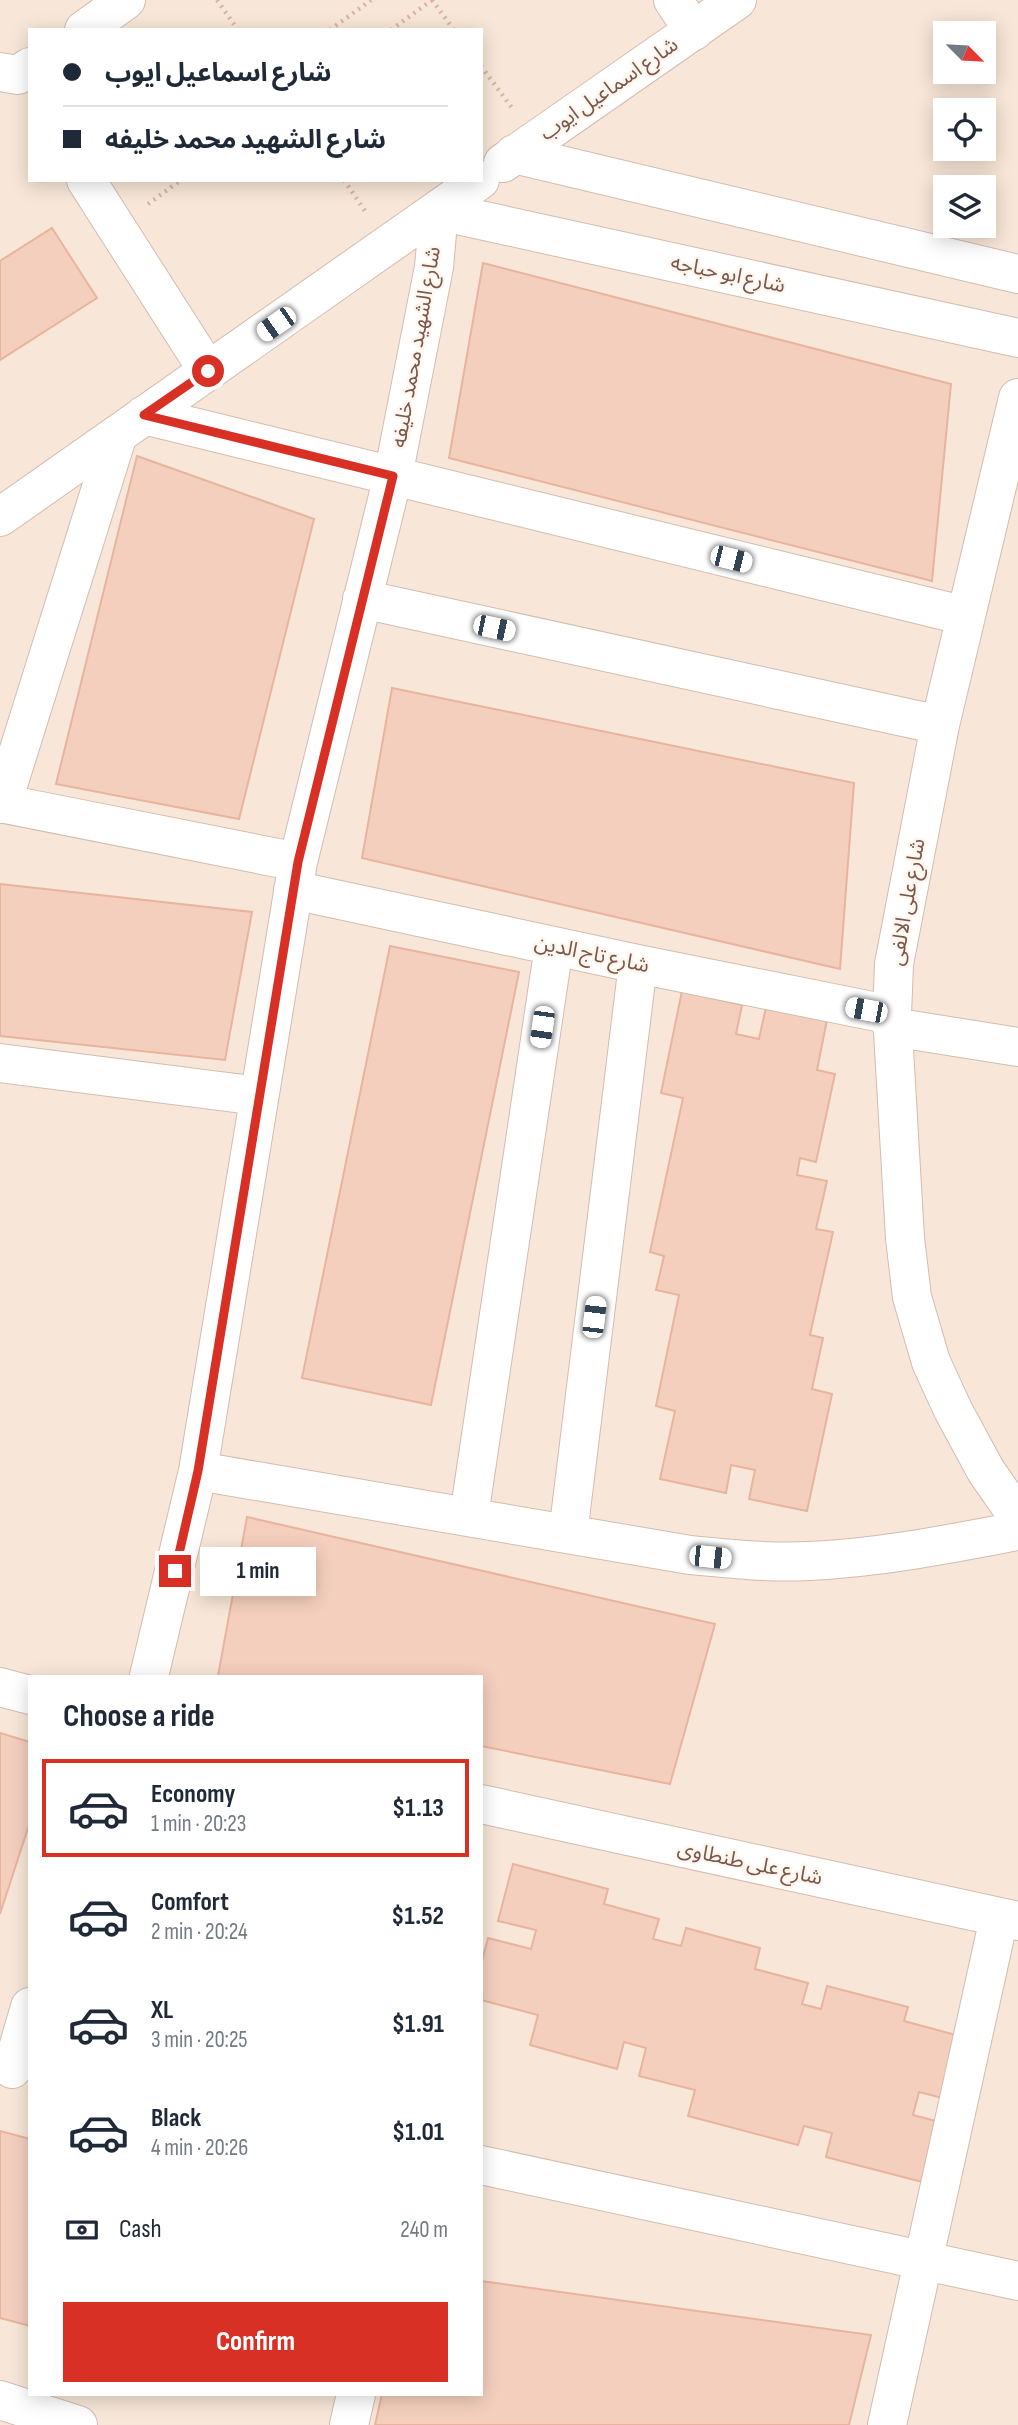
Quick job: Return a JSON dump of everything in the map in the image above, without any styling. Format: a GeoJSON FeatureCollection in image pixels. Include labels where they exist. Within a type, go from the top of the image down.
{"type":"FeatureCollection","features":[{"type":"Feature","properties":{"kind":"street"},"geometry":{"type":"LineString","coordinates":[[86,28],[127,0]]}},
{"type":"Feature","properties":{"kind":"street","name":"شارع اسماعيل ايوب"},"geometry":{"type":"LineString","coordinates":[[483,178],[525,147],[683,15],[737,0]]}},
{"type":"Feature","properties":{"kind":"street"},"geometry":{"type":"LineString","coordinates":[[525,147],[1018,274]]}},
{"type":"Feature","properties":{"kind":"street","name":"شارع اسماعيل ايوب"},"geometry":{"type":"LineString","coordinates":[[0,517],[477,182]]}},
{"type":"Feature","properties":{"kind":"street"},"geometry":{"type":"LineString","coordinates":[[101,186],[208,371]]}},
{"type":"Feature","properties":{"kind":"street","name":"شارع ابو حباجه"},"geometry":{"type":"LineString","coordinates":[[439,211],[1018,338]]}},
{"type":"Feature","properties":{"kind":"street","name":"شارع الشهيد محمد خليفه"},"geometry":{"type":"LineString","coordinates":[[149,1675],[198,1471],[296,876],[393,476],[431,279],[439,211]]}},
{"type":"Feature","properties":{"kind":"street","name":"شارع على الالفى"},"geometry":{"type":"LineString","coordinates":[[1018,398],[940,725],[894,964],[892,1021],[905,1238],[912,1297],[931,1362],[953,1410],[986,1471],[1018,1517]]}},
{"type":"Feature","properties":{"kind":"street"},"geometry":{"type":"LineString","coordinates":[[1,804],[131,425],[393,476],[966,616]]}},
{"type":"Feature","properties":{"kind":"street"},"geometry":{"type":"LineString","coordinates":[[362,599],[940,725]]}},
{"type":"Feature","properties":{"kind":"street","name":"شارع تاج الدين"},"geometry":{"type":"LineString","coordinates":[[1,804],[296,876],[554,946],[892,1021],[1018,1046]]}},
{"type":"Feature","properties":{"kind":"street"},"geometry":{"type":"LineString","coordinates":[[469,1516],[554,946]]}},
{"type":"Feature","properties":{"kind":"street"},"geometry":{"type":"LineString","coordinates":[[568,1534],[638,964]]}},
{"type":"Feature","properties":{"kind":"street"},"geometry":{"type":"LineString","coordinates":[[0,1063],[258,1096]]}},
{"type":"Feature","properties":{"kind":"street"},"geometry":{"type":"LineString","coordinates":[[198,1471],[690,1555],[751,1561],[808,1561],[925,1549],[1018,1531]]}},
{"type":"Feature","properties":{"kind":"street"},"geometry":{"type":"LineString","coordinates":[[0,1687],[28,1694]]}},
{"type":"Feature","properties":{"kind":"street","name":"شارع على طنطاوى"},"geometry":{"type":"LineString","coordinates":[[483,1804],[1008,1919]]}},
{"type":"Feature","properties":{"kind":"street"},"geometry":{"type":"LineString","coordinates":[[887,2425],[923,2259],[1008,1919]]}},
{"type":"Feature","properties":{"kind":"street"},"geometry":{"type":"LineString","coordinates":[[14,2067],[28,2014]]}},
{"type":"Feature","properties":{"kind":"street"},"geometry":{"type":"LineString","coordinates":[[483,2165],[1018,2281]]}},
{"type":"Feature","properties":{"kind":"street"},"geometry":{"type":"LineString","coordinates":[[349,2425],[356,2396]]}},
{"type":"Feature","properties":{"kind":"street"},"geometry":{"type":"LineString","coordinates":[[0,2400],[78,2425]]}},
{"type":"Feature","properties":{"kind":"path"},"geometry":{"type":"LineString","coordinates":[[217,0],[237,28]]}},
{"type":"Feature","properties":{"kind":"path"},"geometry":{"type":"LineString","coordinates":[[333,28],[371,0]]}},
{"type":"Feature","properties":{"kind":"path"},"geometry":{"type":"LineString","coordinates":[[394,28],[432,0],[453,28]]}},
{"type":"Feature","properties":{"kind":"path"},"geometry":{"type":"LineString","coordinates":[[483,70],[525,147]]}},
{"type":"Feature","properties":{"kind":"shaded area"},"geometry":{"type":"Polygon","coordinates":[[[0,0],[1018,0],[1018,2425],[0,2425],[0,0]]]}},
{"type":"Feature","properties":{"kind":"building"},"geometry":{"type":"Polygon","coordinates":[[[52,228],[97,298],[0,360],[0,261],[52,228]]]}},
{"type":"Feature","properties":{"kind":"building"},"geometry":{"type":"Polygon","coordinates":[[[483,263],[951,384],[932,581],[449,458],[483,263]]]}},
{"type":"Feature","properties":{"kind":"building"},"geometry":{"type":"Polygon","coordinates":[[[137,456],[314,519],[239,819],[56,784],[137,456]]]}},
{"type":"Feature","properties":{"kind":"building"},"geometry":{"type":"Polygon","coordinates":[[[392,688],[854,783],[840,969],[362,858],[392,688]]]}},
{"type":"Feature","properties":{"kind":"building"},"geometry":{"type":"Polygon","coordinates":[[[0,884],[252,912],[225,1060],[0,1036],[0,884]]]}},
{"type":"Feature","properties":{"kind":"building"},"geometry":{"type":"Polygon","coordinates":[[[390,946],[519,972],[431,1405],[302,1378],[390,946]]]}},
{"type":"Feature","properties":{"kind":"building"},"geometry":{"type":"Polygon","coordinates":[[[682,991],[742,1005],[736,1034],[759,1039],[766,1007],[827,1020],[817,1070],[835,1074],[816,1162],[800,1158],[797,1175],[827,1181],[816,1229],[833,1232],[810,1335],[823,1338],[812,1389],[832,1394],[807,1511],[749,1499],[755,1470],[731,1465],[726,1493],[660,1479],[675,1411],[656,1406],[679,1295],[656,1290],[664,1256],[650,1252],[683,1098],[661,1093],[682,991]]]}},
{"type":"Feature","properties":{"kind":"building"},"geometry":{"type":"Polygon","coordinates":[[[247,1517],[715,1624],[670,1784],[483,1746],[483,1675],[218,1675],[247,1517]]]}},
{"type":"Feature","properties":{"kind":"building"},"geometry":{"type":"Polygon","coordinates":[[[0,1733],[28,1741],[28,1828],[0,1914],[0,1733]]]}},
{"type":"Feature","properties":{"kind":"building"},"geometry":{"type":"Polygon","coordinates":[[[513,1864],[608,1889],[604,1904],[659,1919],[653,1939],[681,1946],[686,1928],[760,1948],[755,1969],[808,1983],[802,2004],[821,2009],[827,1986],[908,2007],[904,2021],[956,2035],[950,2100],[919,2092],[913,2115],[947,2124],[930,2184],[826,2157],[832,2133],[804,2126],[798,2145],[688,2116],[695,2090],[639,2076],[646,2048],[624,2042],[617,2069],[530,2045],[538,2015],[483,2001],[483,1957],[488,1938],[531,1949],[536,1930],[498,1921],[513,1864]]]}},
{"type":"Feature","properties":{"kind":"building"},"geometry":{"type":"Polygon","coordinates":[[[0,2131],[28,2138],[28,2325],[0,2318],[0,2131]]]}},
{"type":"Feature","properties":{"kind":"building"},"geometry":{"type":"Polygon","coordinates":[[[483,2281],[871,2335],[849,2425],[375,2425],[382,2396],[483,2396],[483,2281]]]}},
{"type":"Feature","properties":{"kind":"route"},"geometry":{"type":"LineString","coordinates":[[175,1571],[198,1471],[298,862],[393,476],[144,415],[208,371]]}}]}
